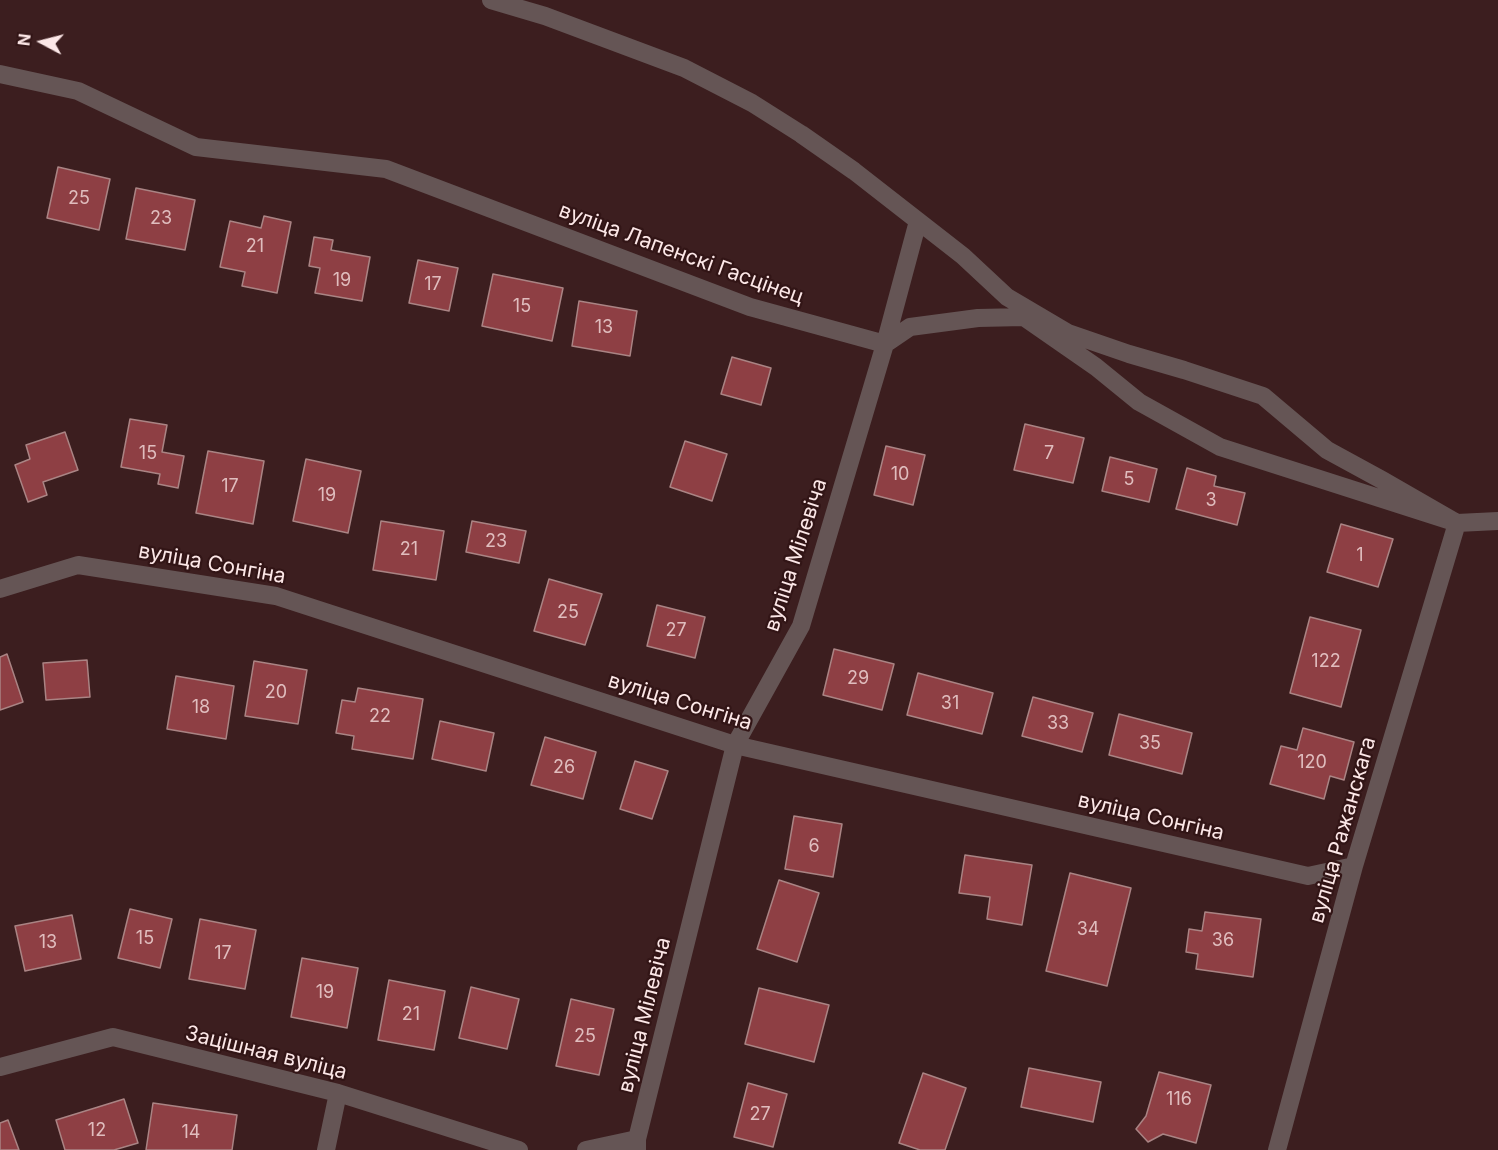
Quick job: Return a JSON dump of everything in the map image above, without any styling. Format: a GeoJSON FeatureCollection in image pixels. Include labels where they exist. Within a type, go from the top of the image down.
{"type":"FeatureCollection","features":[{"type":"Feature","properties":{"kind":"street"},"geometry":{"type":"LineString","coordinates":[[491,0],[545,16],[684,68],[752,103],[854,171],[963,256],[1007,297],[1068,333],[1263,396],[1327,450],[1457,524]]}},
{"type":"Feature","properties":{"kind":"street","name":"вуліца Лапенскі Гасцінец"},"geometry":{"type":"LineString","coordinates":[[0,74],[78,91],[196,147],[386,169],[750,307],[885,344]]}},
{"type":"Feature","properties":{"kind":"street","name":"вуліца Мілевіча"},"geometry":{"type":"LineString","coordinates":[[637,1145],[735,745],[801,626],[885,344],[918,221]]}},
{"type":"Feature","properties":{"kind":"street"},"geometry":{"type":"LineString","coordinates":[[885,344],[910,327],[978,318],[1024,317],[1096,367],[1139,402],[1220,447],[1457,524],[1498,522]]}},
{"type":"Feature","properties":{"kind":"street","name":"вуліца Ражанскага"},"geometry":{"type":"LineString","coordinates":[[1277,1150],[1354,866],[1457,524]]}},
{"type":"Feature","properties":{"kind":"street","name":"вуліца Сонгіна"},"geometry":{"type":"LineString","coordinates":[[0,589],[78,565],[276,596],[735,745],[1308,876],[1354,866]]}},
{"type":"Feature","properties":{"kind":"street","name":"Зацішная вуліца"},"geometry":{"type":"LineString","coordinates":[[0,1067],[113,1037],[338,1093],[519,1150]]}},
{"type":"Feature","properties":{"kind":"street"},"geometry":{"type":"LineString","coordinates":[[326,1150],[338,1093]]}},
{"type":"Feature","properties":{"kind":"street"},"geometry":{"type":"LineString","coordinates":[[586,1150],[637,1145]]}},
{"type":"Feature","properties":{"kind":"building"},"geometry":{"type":"Polygon","coordinates":[[[58,167],[110,179],[99,230],[47,218],[58,167]]]}},
{"type":"Feature","properties":{"kind":"building"},"geometry":{"type":"Polygon","coordinates":[[[136,188],[195,200],[185,250],[126,239],[136,188]]]}},
{"type":"Feature","properties":{"kind":"building"},"geometry":{"type":"Polygon","coordinates":[[[264,216],[291,222],[277,293],[242,286],[245,272],[220,267],[230,221],[261,228],[264,216]]]}},
{"type":"Feature","properties":{"kind":"building"},"geometry":{"type":"Polygon","coordinates":[[[314,237],[333,240],[331,250],[370,257],[362,301],[315,293],[320,268],[309,266],[314,237]]]}},
{"type":"Feature","properties":{"kind":"building"},"geometry":{"type":"Polygon","coordinates":[[[418,260],[458,268],[449,311],[409,303],[418,260]]]}},
{"type":"Feature","properties":{"kind":"building"},"geometry":{"type":"Polygon","coordinates":[[[493,274],[563,288],[552,341],[482,326],[493,274]]]}},
{"type":"Feature","properties":{"kind":"building"},"geometry":{"type":"Polygon","coordinates":[[[579,301],[637,311],[630,356],[572,346],[579,301]]]}},
{"type":"Feature","properties":{"kind":"building"},"geometry":{"type":"Polygon","coordinates":[[[732,357],[771,368],[761,405],[721,394],[732,357]]]}},
{"type":"Feature","properties":{"kind":"building"},"geometry":{"type":"Polygon","coordinates":[[[130,419],[167,425],[162,452],[184,456],[178,488],[158,484],[160,474],[121,467],[130,419]]]}},
{"type":"Feature","properties":{"kind":"building"},"geometry":{"type":"Polygon","coordinates":[[[1025,424],[1084,438],[1073,483],[1014,470],[1025,424]]]}},
{"type":"Feature","properties":{"kind":"building"},"geometry":{"type":"Polygon","coordinates":[[[65,432],[78,470],[43,482],[47,495],[28,502],[15,465],[30,459],[26,445],[65,432]]]}},
{"type":"Feature","properties":{"kind":"building"},"geometry":{"type":"Polygon","coordinates":[[[685,441],[727,454],[712,501],[670,487],[685,441]]]}},
{"type":"Feature","properties":{"kind":"building"},"geometry":{"type":"Polygon","coordinates":[[[886,446],[925,455],[913,505],[874,495],[886,446]]]}},
{"type":"Feature","properties":{"kind":"building"},"geometry":{"type":"Polygon","coordinates":[[[208,451],[264,461],[253,524],[196,513],[208,451]]]}},
{"type":"Feature","properties":{"kind":"building"},"geometry":{"type":"Polygon","coordinates":[[[1110,457],[1157,469],[1149,502],[1102,491],[1110,457]]]}},
{"type":"Feature","properties":{"kind":"building"},"geometry":{"type":"Polygon","coordinates":[[[306,459],[361,471],[348,533],[293,521],[306,459]]]}},
{"type":"Feature","properties":{"kind":"building"},"geometry":{"type":"Polygon","coordinates":[[[1187,468],[1216,476],[1214,486],[1245,493],[1237,525],[1176,509],[1187,468]]]}},
{"type":"Feature","properties":{"kind":"building"},"geometry":{"type":"Polygon","coordinates":[[[381,521],[444,531],[436,580],[373,570],[381,521]]]}},
{"type":"Feature","properties":{"kind":"building"},"geometry":{"type":"Polygon","coordinates":[[[472,521],[526,531],[519,563],[466,552],[472,521]]]}},
{"type":"Feature","properties":{"kind":"building"},"geometry":{"type":"Polygon","coordinates":[[[1341,524],[1393,539],[1378,587],[1327,572],[1341,524]]]}},
{"type":"Feature","properties":{"kind":"building"},"geometry":{"type":"Polygon","coordinates":[[[549,579],[602,594],[585,645],[534,631],[549,579]]]}},
{"type":"Feature","properties":{"kind":"building"},"geometry":{"type":"Polygon","coordinates":[[[657,605],[705,617],[695,658],[647,646],[657,605]]]}},
{"type":"Feature","properties":{"kind":"building"},"geometry":{"type":"Polygon","coordinates":[[[1310,617],[1361,630],[1341,707],[1290,693],[1310,617]]]}},
{"type":"Feature","properties":{"kind":"building"},"geometry":{"type":"Polygon","coordinates":[[[834,649],[894,664],[882,710],[823,695],[834,649]]]}},
{"type":"Feature","properties":{"kind":"building"},"geometry":{"type":"Polygon","coordinates":[[[7,654],[23,702],[0,710],[0,657],[7,654]]]}},
{"type":"Feature","properties":{"kind":"building"},"geometry":{"type":"Polygon","coordinates":[[[87,660],[90,697],[46,700],[43,663],[87,660]]]}},
{"type":"Feature","properties":{"kind":"building"},"geometry":{"type":"Polygon","coordinates":[[[254,661],[307,670],[298,724],[245,716],[254,661]]]}},
{"type":"Feature","properties":{"kind":"building"},"geometry":{"type":"Polygon","coordinates":[[[918,673],[993,693],[982,734],[907,715],[918,673]]]}},
{"type":"Feature","properties":{"kind":"building"},"geometry":{"type":"Polygon","coordinates":[[[176,676],[234,686],[226,739],[167,729],[176,676]]]}},
{"type":"Feature","properties":{"kind":"building"},"geometry":{"type":"Polygon","coordinates":[[[358,688],[423,699],[413,759],[352,749],[354,736],[336,733],[342,700],[355,702],[358,688]]]}},
{"type":"Feature","properties":{"kind":"building"},"geometry":{"type":"Polygon","coordinates":[[[1033,697],[1093,713],[1082,752],[1022,736],[1033,697]]]}},
{"type":"Feature","properties":{"kind":"building"},"geometry":{"type":"Polygon","coordinates":[[[1119,714],[1192,733],[1182,774],[1109,755],[1119,714]]]}},
{"type":"Feature","properties":{"kind":"building"},"geometry":{"type":"Polygon","coordinates":[[[440,721],[494,733],[486,771],[432,759],[440,721]]]}},
{"type":"Feature","properties":{"kind":"building"},"geometry":{"type":"Polygon","coordinates":[[[1303,728],[1354,742],[1344,780],[1330,776],[1324,799],[1270,784],[1281,746],[1297,750],[1303,728]]]}},
{"type":"Feature","properties":{"kind":"building"},"geometry":{"type":"Polygon","coordinates":[[[545,737],[596,752],[583,799],[531,785],[545,737]]]}},
{"type":"Feature","properties":{"kind":"building"},"geometry":{"type":"Polygon","coordinates":[[[635,761],[668,771],[652,819],[620,809],[635,761]]]}},
{"type":"Feature","properties":{"kind":"building"},"geometry":{"type":"Polygon","coordinates":[[[794,816],[842,824],[833,877],[785,869],[794,816]]]}},
{"type":"Feature","properties":{"kind":"building"},"geometry":{"type":"Polygon","coordinates":[[[965,855],[1032,865],[1022,925],[987,919],[990,897],[959,893],[965,855]]]}},
{"type":"Feature","properties":{"kind":"building"},"geometry":{"type":"Polygon","coordinates":[[[1070,873],[1131,888],[1107,986],[1046,971],[1070,873]]]}},
{"type":"Feature","properties":{"kind":"building"},"geometry":{"type":"Polygon","coordinates":[[[779,880],[819,893],[797,962],[757,949],[779,880]]]}},
{"type":"Feature","properties":{"kind":"building"},"geometry":{"type":"Polygon","coordinates":[[[130,909],[172,919],[160,968],[118,958],[130,909]]]}},
{"type":"Feature","properties":{"kind":"building"},"geometry":{"type":"Polygon","coordinates":[[[1205,912],[1261,919],[1253,977],[1196,969],[1198,954],[1186,952],[1189,929],[1202,931],[1205,912]]]}},
{"type":"Feature","properties":{"kind":"building"},"geometry":{"type":"Polygon","coordinates":[[[72,915],[81,959],[25,971],[15,926],[72,915]]]}},
{"type":"Feature","properties":{"kind":"building"},"geometry":{"type":"Polygon","coordinates":[[[200,919],[256,930],[245,989],[189,979],[200,919]]]}},
{"type":"Feature","properties":{"kind":"building"},"geometry":{"type":"Polygon","coordinates":[[[302,958],[358,968],[347,1028],[291,1017],[302,958]]]}},
{"type":"Feature","properties":{"kind":"building"},"geometry":{"type":"Polygon","coordinates":[[[389,980],[445,991],[434,1050],[378,1040],[389,980]]]}},
{"type":"Feature","properties":{"kind":"building"},"geometry":{"type":"Polygon","coordinates":[[[471,987],[519,999],[507,1049],[459,1038],[471,987]]]}},
{"type":"Feature","properties":{"kind":"building"},"geometry":{"type":"Polygon","coordinates":[[[759,988],[829,1005],[814,1062],[745,1044],[759,988]]]}},
{"type":"Feature","properties":{"kind":"building"},"geometry":{"type":"Polygon","coordinates":[[[571,999],[614,1009],[599,1075],[556,1066],[571,999]]]}},
{"type":"Feature","properties":{"kind":"building"},"geometry":{"type":"Polygon","coordinates":[[[1029,1068],[1101,1082],[1093,1122],[1021,1107],[1029,1068]]]}},
{"type":"Feature","properties":{"kind":"building"},"geometry":{"type":"Polygon","coordinates":[[[1159,1072],[1211,1085],[1196,1143],[1163,1134],[1148,1142],[1136,1129],[1146,1116],[1159,1072]]]}},
{"type":"Feature","properties":{"kind":"building"},"geometry":{"type":"Polygon","coordinates":[[[923,1073],[966,1088],[945,1150],[920,1150],[899,1143],[923,1073]]]}},
{"type":"Feature","properties":{"kind":"building"},"geometry":{"type":"Polygon","coordinates":[[[748,1083],[787,1094],[773,1147],[734,1137],[748,1083]]]}},
{"type":"Feature","properties":{"kind":"building"},"geometry":{"type":"Polygon","coordinates":[[[124,1099],[138,1143],[114,1150],[65,1150],[56,1120],[124,1099]]]}},
{"type":"Feature","properties":{"kind":"building"},"geometry":{"type":"Polygon","coordinates":[[[153,1103],[237,1115],[232,1150],[146,1150],[153,1103]]]}},
{"type":"Feature","properties":{"kind":"building"},"geometry":{"type":"Polygon","coordinates":[[[8,1120],[19,1150],[0,1150],[0,1123],[8,1120]]]}}]}
